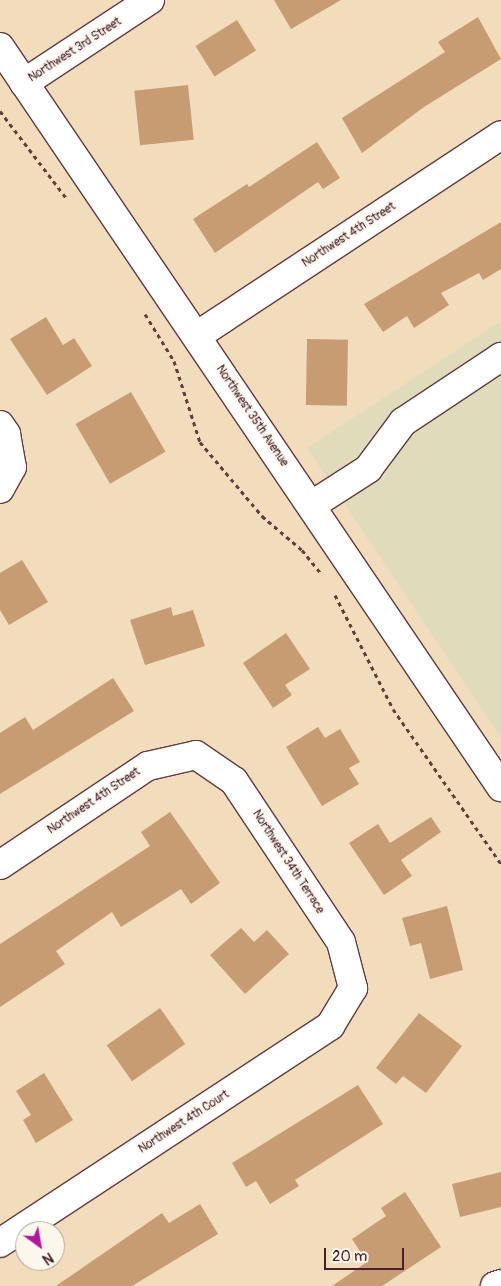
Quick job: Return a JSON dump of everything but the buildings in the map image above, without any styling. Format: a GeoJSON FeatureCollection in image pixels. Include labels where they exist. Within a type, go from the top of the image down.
{"type":"FeatureCollection","features":[{"type":"Feature","properties":{"kind":"street","name":"Northwest 3rd Street"},"geometry":{"type":"LineString","coordinates":[[24,83],[150,0]]}},
{"type":"Feature","properties":{"kind":"street","name":"Northwest 35th Avenue"},"geometry":{"type":"LineString","coordinates":[[0,47],[198,335],[501,786]]}},
{"type":"Feature","properties":{"kind":"street","name":"Northwest 4th Street"},"geometry":{"type":"LineString","coordinates":[[198,335],[501,135]]}},
{"type":"Feature","properties":{"kind":"street"},"geometry":{"type":"LineString","coordinates":[[312,505],[368,469],[403,422],[501,357]]}},
{"type":"Feature","properties":{"kind":"street"},"geometry":{"type":"LineString","coordinates":[[0,425],[6,434],[6,478]]}},
{"type":"Feature","properties":{"kind":"street","name":"Northwest 4th Street"},"geometry":{"type":"LineString","coordinates":[[0,865],[148,766],[196,755]]}},
{"type":"Feature","properties":{"kind":"street","name":"Northwest 34th Terrace"},"geometry":{"type":"LineString","coordinates":[[196,755],[234,781],[341,942],[353,988]]}},
{"type":"Feature","properties":{"kind":"street","name":"Northwest 4th Court"},"geometry":{"type":"LineString","coordinates":[[0,1242],[330,1026],[353,988]]}},
{"type":"Feature","properties":{"kind":"street"},"geometry":{"type":"LineString","coordinates":[[495,1286],[501,1284]]}},
{"type":"Feature","properties":{"kind":"path"},"geometry":{"type":"LineString","coordinates":[[0,110],[74,208]]}},
{"type":"Feature","properties":{"kind":"path"},"geometry":{"type":"LineString","coordinates":[[143,311],[174,361],[200,442],[262,516],[302,550],[324,578]]}},
{"type":"Feature","properties":{"kind":"path"},"geometry":{"type":"LineString","coordinates":[[334,592],[393,709],[501,864]]}},
{"type":"Feature","properties":{"kind":"shaded area"},"geometry":{"type":"Polygon","coordinates":[[[501,321],[501,738],[307,448],[501,321]]]}}]}
